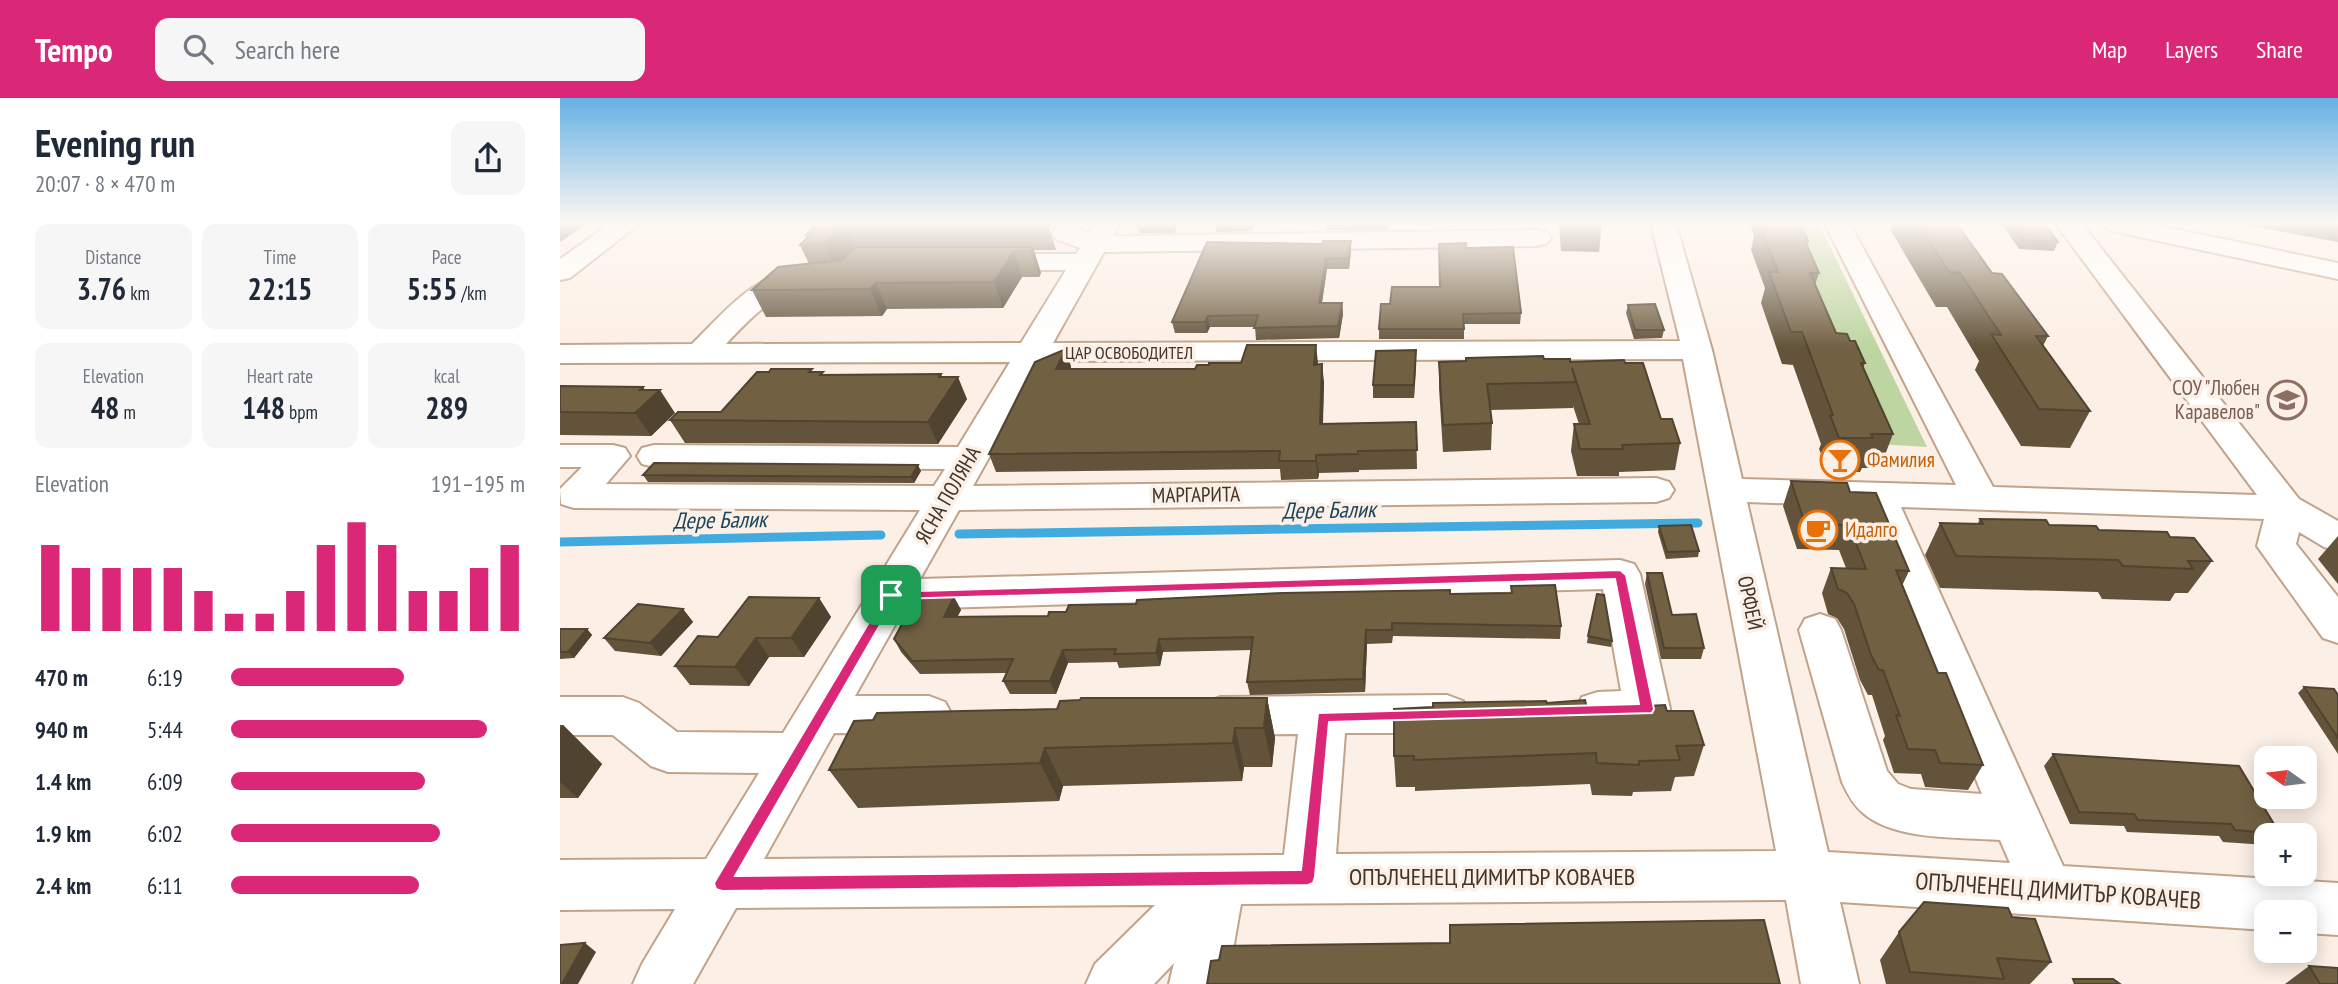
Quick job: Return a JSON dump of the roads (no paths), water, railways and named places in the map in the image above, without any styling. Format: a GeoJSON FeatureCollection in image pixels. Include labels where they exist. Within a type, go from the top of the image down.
{"type":"FeatureCollection","features":[{"type":"Feature","properties":{"kind":"street","name":"ЯСНА ПОЛЯНА"},"geometry":{"type":"LineString","coordinates":[[663,984],[1030,354],[1075,265]]}},
{"type":"Feature","properties":{"kind":"street","name":"ОРФЕЙ"},"geometry":{"type":"LineString","coordinates":[[1673,265],[1697,350],[1830,984]]}},
{"type":"Feature","properties":{"kind":"street"},"geometry":{"type":"LineString","coordinates":[[1860,265],[1981,498]]}},
{"type":"Feature","properties":{"kind":"street"},"geometry":{"type":"LineString","coordinates":[[2101,265],[2286,508],[2338,538]]}},
{"type":"Feature","properties":{"kind":"street"},"geometry":{"type":"LineString","coordinates":[[2316,265],[2338,271]]}},
{"type":"Feature","properties":{"kind":"street"},"geometry":{"type":"LineString","coordinates":[[700,354],[763,293],[775,286],[800,279],[832,278]]}},
{"type":"Feature","properties":{"kind":"street","name":"ЦАР ОСВОБОДИТЕЛ"},"geometry":{"type":"LineString","coordinates":[[560,354],[1697,350]]}},
{"type":"Feature","properties":{"kind":"street","name":"МАРГАРИТА"},"geometry":{"type":"LineString","coordinates":[[560,456],[613,456],[574,496],[946,498],[1657,490]]}},
{"type":"Feature","properties":{"kind":"street"},"geometry":{"type":"LineString","coordinates":[[654,456],[969,458]]}},
{"type":"Feature","properties":{"kind":"street"},"geometry":{"type":"LineString","coordinates":[[1727,490],[2286,508]]}},
{"type":"Feature","properties":{"kind":"street"},"geometry":{"type":"LineString","coordinates":[[1877,494],[2047,890]]}},
{"type":"Feature","properties":{"kind":"street"},"geometry":{"type":"LineString","coordinates":[[2194,505],[2235,514],[2262,531],[2338,627]]}},
{"type":"Feature","properties":{"kind":"street"},"geometry":{"type":"LineString","coordinates":[[2276,546],[2286,508]]}},
{"type":"Feature","properties":{"kind":"street"},"geometry":{"type":"LineString","coordinates":[[2276,546],[2338,548]]}},
{"type":"Feature","properties":{"kind":"street"},"geometry":{"type":"LineString","coordinates":[[891,595],[1620,575],[1647,709],[1552,711]]}},
{"type":"Feature","properties":{"kind":"street"},"geometry":{"type":"LineString","coordinates":[[1820,630],[1866,782],[1881,799],[1907,811],[2017,819]]}},
{"type":"Feature","properties":{"kind":"street"},"geometry":{"type":"LineString","coordinates":[[1183,716],[1485,713]]}},
{"type":"Feature","properties":{"kind":"street"},"geometry":{"type":"LineString","coordinates":[[821,714],[974,715]]}},
{"type":"Feature","properties":{"kind":"street"},"geometry":{"type":"LineString","coordinates":[[560,716],[623,716],[668,752],[799,753]]}},
{"type":"Feature","properties":{"kind":"street"},"geometry":{"type":"LineString","coordinates":[[1308,877],[1323,716]]}},
{"type":"Feature","properties":{"kind":"street","name":"ОПЪЛЧЕНЕЦ ДИМИТЪР КОВАЧЕВ"},"geometry":{"type":"LineString","coordinates":[[560,885],[1807,875],[2338,909]]}},
{"type":"Feature","properties":{"kind":"street"},"geometry":{"type":"LineString","coordinates":[[1115,984],[1219,878]]}},
{"type":"Feature","properties":{"kind":"street"},"geometry":{"type":"LineString","coordinates":[[1198,984],[1219,878]]}},
{"type":"Feature","properties":{"kind":"waterway","name":"Дере Балик"},"geometry":{"type":"LineString","coordinates":[[959,534],[1698,523]]}},
{"type":"Feature","properties":{"kind":"waterway","name":"Дере Балик"},"geometry":{"type":"LineString","coordinates":[[560,542],[881,535]]}},
{"type":"Feature","properties":{"kind":"place","name":"СОУ \"Любен Каравелов\""},"geometry":{"type":"Point","coordinates":[2287,400]}},
{"type":"Feature","properties":{"kind":"place","name":"Фамилия"},"geometry":{"type":"Point","coordinates":[1840,460]}},
{"type":"Feature","properties":{"kind":"place","name":"Идалго"},"geometry":{"type":"Point","coordinates":[1818,530]}}]}
